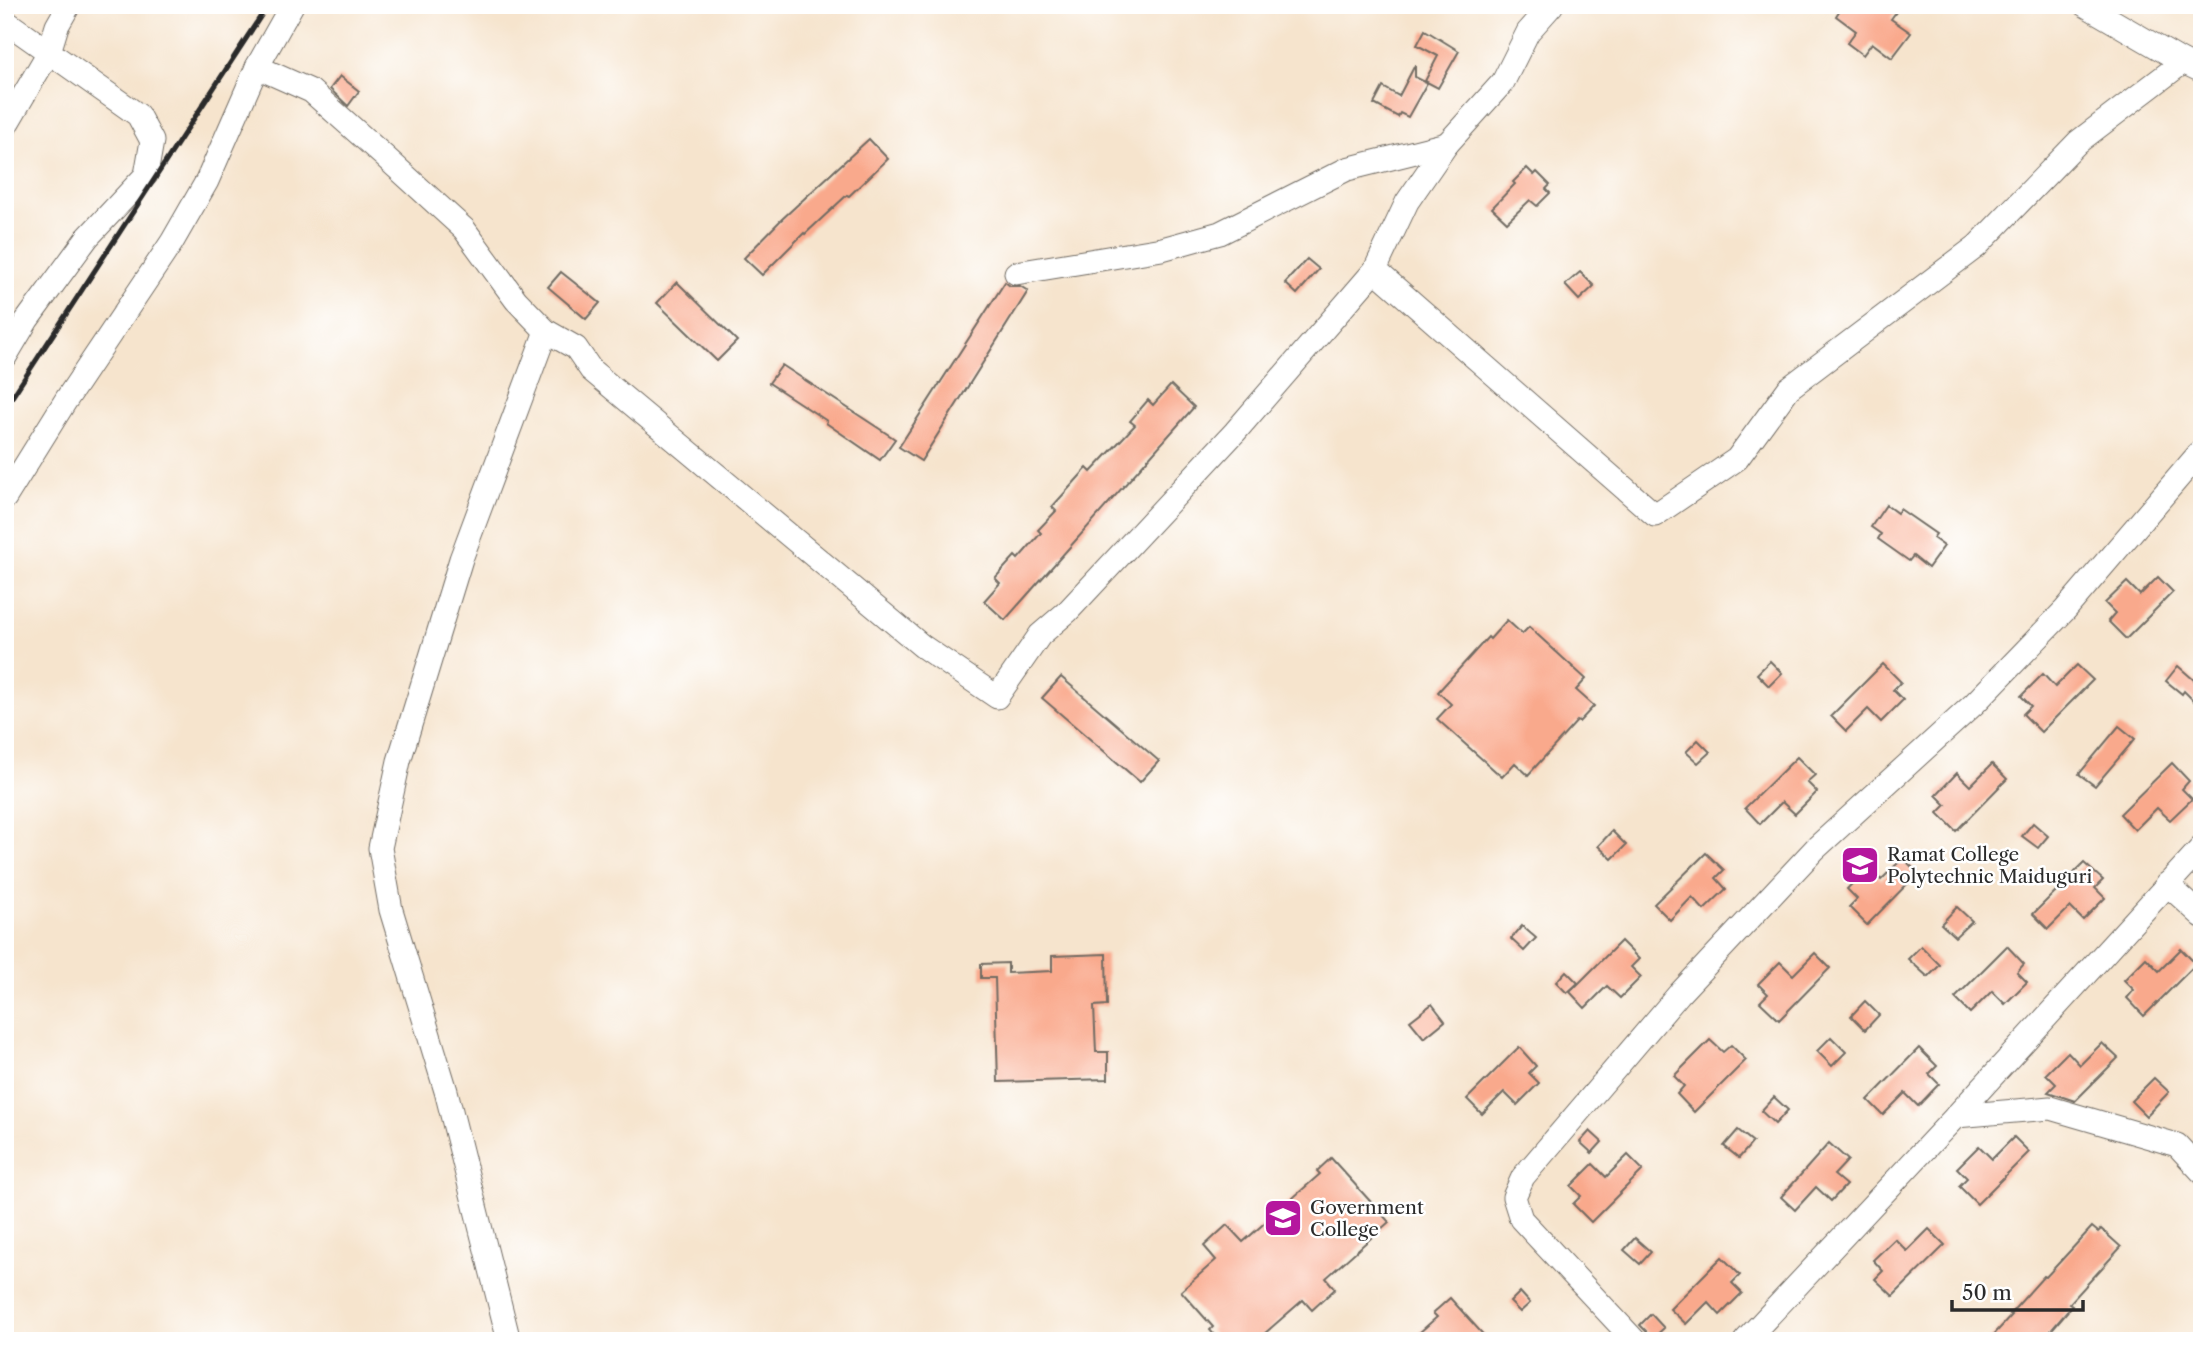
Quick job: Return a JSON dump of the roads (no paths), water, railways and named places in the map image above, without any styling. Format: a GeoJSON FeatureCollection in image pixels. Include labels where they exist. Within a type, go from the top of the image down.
{"type":"FeatureCollection","features":[{"type":"Feature","properties":{"kind":"street"},"geometry":{"type":"LineString","coordinates":[[5,127],[49,52],[57,26],[69,5]]}},
{"type":"Feature","properties":{"kind":"street"},"geometry":{"type":"LineString","coordinates":[[5,498],[66,400],[172,242],[207,181],[257,67],[292,5]]}},
{"type":"Feature","properties":{"kind":"street"},"geometry":{"type":"LineString","coordinates":[[257,67],[312,91],[464,229],[516,300],[546,331],[576,348],[591,370],[922,646],[997,697],[1040,635],[1068,611],[1235,432],[1375,270],[1407,202],[1447,144],[1503,82],[1528,32],[1552,5]]}},
{"type":"Feature","properties":{"kind":"street"},"geometry":{"type":"LineString","coordinates":[[1375,270],[1655,515],[1737,459],[1790,388],[1977,246],[2078,142],[2192,67],[2085,5]]}},
{"type":"Feature","properties":{"kind":"street"},"geometry":{"type":"LineString","coordinates":[[5,21],[138,115],[152,141],[146,175],[87,238],[27,320],[5,356]]}},
{"type":"Feature","properties":{"kind":"street"},"geometry":{"type":"LineString","coordinates":[[1016,273],[1162,249],[1220,233],[1347,169],[1447,144]]}},
{"type":"Feature","properties":{"kind":"street"},"geometry":{"type":"LineString","coordinates":[[509,1341],[446,1091],[391,910],[380,848],[399,761],[461,559],[546,331]]}},
{"type":"Feature","properties":{"kind":"street"},"geometry":{"type":"LineString","coordinates":[[1635,1341],[1521,1219],[1514,1197],[1523,1177],[1679,993],[1815,849],[1974,704],[2065,610],[2202,450]]}},
{"type":"Feature","properties":{"kind":"street"},"geometry":{"type":"LineString","coordinates":[[1745,1341],[1956,1116],[2202,846]]}},
{"type":"Feature","properties":{"kind":"street"},"geometry":{"type":"LineString","coordinates":[[2167,884],[2202,916]]}},
{"type":"Feature","properties":{"kind":"street"},"geometry":{"type":"LineString","coordinates":[[1956,1116],[2050,1108],[2177,1145],[2202,1172]]}},
{"type":"Feature","properties":{"kind":"railway"},"geometry":{"type":"LineString","coordinates":[[5,408],[268,5]]}},
{"type":"Feature","properties":{"kind":"place","name":"Ramat College Polytechnic Maiduguri"},"geometry":{"type":"Point","coordinates":[1860,865]}},
{"type":"Feature","properties":{"kind":"place","name":"Government College"},"geometry":{"type":"Point","coordinates":[1283,1218]}}]}
